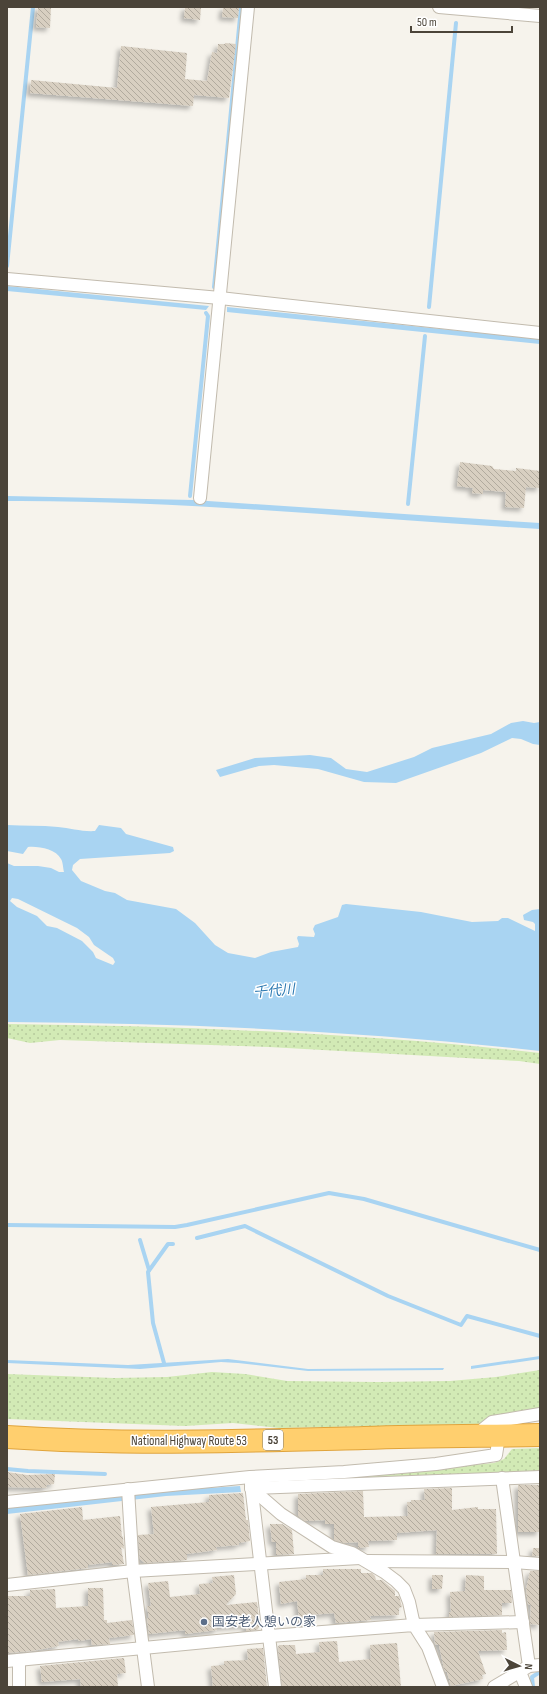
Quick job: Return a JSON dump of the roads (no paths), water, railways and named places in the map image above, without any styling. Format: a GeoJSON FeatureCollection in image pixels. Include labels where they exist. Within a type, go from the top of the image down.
{"type":"FeatureCollection","features":[{"type":"Feature","properties":{"kind":"highway","name":"National Highway Route 53"},"geometry":{"type":"LineString","coordinates":[[7,1437],[59,1440],[237,1441],[476,1435],[540,1435]]}},
{"type":"Feature","properties":{"kind":"street"},"geometry":{"type":"LineString","coordinates":[[200,498],[248,7]]}},
{"type":"Feature","properties":{"kind":"street"},"geometry":{"type":"LineString","coordinates":[[439,7],[540,16]]}},
{"type":"Feature","properties":{"kind":"street"},"geometry":{"type":"LineString","coordinates":[[7,279],[220,298],[540,333]]}},
{"type":"Feature","properties":{"kind":"street"},"geometry":{"type":"LineString","coordinates":[[476,1435],[492,1422],[540,1414]]}},
{"type":"Feature","properties":{"kind":"street"},"geometry":{"type":"LineString","coordinates":[[251,1483],[436,1464],[496,1455],[499,1436]]}},
{"type":"Feature","properties":{"kind":"street"},"geometry":{"type":"LineString","coordinates":[[7,1502],[128,1489],[251,1483],[540,1477]]}},
{"type":"Feature","properties":{"kind":"street"},"geometry":{"type":"LineString","coordinates":[[502,1478],[530,1668],[526,1687]]}},
{"type":"Feature","properties":{"kind":"street"},"geometry":{"type":"LineString","coordinates":[[251,1483],[281,1514],[332,1547],[352,1553],[384,1572],[404,1589],[409,1602],[414,1625],[428,1647],[443,1687]]}},
{"type":"Feature","properties":{"kind":"street"},"geometry":{"type":"LineString","coordinates":[[251,1483],[275,1687]]}},
{"type":"Feature","properties":{"kind":"street"},"geometry":{"type":"LineString","coordinates":[[128,1489],[133,1571],[148,1687]]}},
{"type":"Feature","properties":{"kind":"street"},"geometry":{"type":"LineString","coordinates":[[7,1585],[133,1571],[261,1563],[363,1560],[514,1562],[540,1564]]}},
{"type":"Feature","properties":{"kind":"street"},"geometry":{"type":"LineString","coordinates":[[19,1687],[13,1660],[270,1636],[414,1625],[523,1622]]}},
{"type":"Feature","properties":{"kind":"street"},"geometry":{"type":"LineString","coordinates":[[494,1687],[530,1668]]}},
{"type":"Feature","properties":{"kind":"water"},"geometry":{"type":"Polygon","coordinates":[[[7,286],[209,306],[206,310],[7,291],[7,286]]]}},
{"type":"Feature","properties":{"kind":"water"},"geometry":{"type":"Polygon","coordinates":[[[227,307],[540,339],[540,344],[227,312],[227,307]]]}},
{"type":"Feature","properties":{"kind":"water"},"geometry":{"type":"Polygon","coordinates":[[[7,496],[193,500],[540,523],[540,529],[207,507],[7,501],[7,496]]]}},
{"type":"Feature","properties":{"kind":"water"},"geometry":{"type":"Polygon","coordinates":[[[523,721],[534,723],[540,722],[540,745],[521,739],[512,738],[481,753],[396,783],[364,782],[318,769],[274,765],[259,766],[220,777],[216,770],[255,758],[310,755],[331,758],[346,769],[367,772],[414,757],[432,748],[491,734],[511,723],[523,721]]]}},
{"type":"Feature","properties":{"kind":"water","name":"千代川"},"geometry":{"type":"Polygon","coordinates":[[[7,825],[52,826],[95,831],[99,825],[121,828],[126,834],[173,847],[174,851],[170,853],[80,859],[73,865],[72,870],[81,881],[105,891],[115,893],[127,900],[176,909],[195,923],[215,945],[228,953],[255,958],[271,952],[298,947],[298,936],[314,937],[315,934],[313,929],[315,925],[338,917],[342,905],[346,904],[421,912],[472,922],[498,921],[502,918],[508,918],[535,931],[535,924],[524,920],[523,915],[532,910],[540,909],[540,1051],[407,1038],[274,1029],[140,1024],[7,1022],[7,863],[14,866],[38,866],[51,868],[59,872],[64,872],[61,859],[51,851],[42,848],[28,847],[23,854],[7,851],[7,825]],[[12,898],[10,901],[17,907],[37,916],[47,926],[57,928],[82,941],[93,952],[96,958],[113,965],[115,962],[113,958],[94,945],[89,937],[77,928],[18,899],[12,898]]]}},
{"type":"Feature","properties":{"kind":"water"},"geometry":{"type":"Polygon","coordinates":[[[540,1356],[540,1359],[471,1369],[471,1366],[540,1356]]]}},
{"type":"Feature","properties":{"kind":"water"},"geometry":{"type":"Polygon","coordinates":[[[228,1359],[308,1369],[444,1368],[443,1370],[308,1371],[221,1362],[140,1369],[7,1363],[7,1360],[128,1365],[228,1359]]]}},
{"type":"Feature","properties":{"kind":"water"},"geometry":{"type":"Polygon","coordinates":[[[240,1486],[241,1492],[166,1496],[7,1514],[7,1508],[158,1491],[240,1486]]]}},
{"type":"Feature","properties":{"kind":"waterway"},"geometry":{"type":"LineString","coordinates":[[7,266],[33,7]]}},
{"type":"Feature","properties":{"kind":"waterway"},"geometry":{"type":"LineString","coordinates":[[214,287],[241,7]]}},
{"type":"Feature","properties":{"kind":"waterway"},"geometry":{"type":"LineString","coordinates":[[429,307],[456,23]]}},
{"type":"Feature","properties":{"kind":"waterway"},"geometry":{"type":"LineString","coordinates":[[190,496],[208,316],[206,313]]}},
{"type":"Feature","properties":{"kind":"waterway"},"geometry":{"type":"LineString","coordinates":[[408,504],[425,336]]}},
{"type":"Feature","properties":{"kind":"waterway"},"geometry":{"type":"LineString","coordinates":[[7,1225],[175,1227],[329,1193],[364,1199],[540,1250]]}},
{"type":"Feature","properties":{"kind":"waterway"},"geometry":{"type":"LineString","coordinates":[[197,1238],[245,1226],[388,1296],[461,1325],[467,1316],[540,1336]]}},
{"type":"Feature","properties":{"kind":"waterway"},"geometry":{"type":"LineString","coordinates":[[140,1240],[149,1270]]}},
{"type":"Feature","properties":{"kind":"waterway"},"geometry":{"type":"LineString","coordinates":[[164,1363],[153,1323],[148,1272],[168,1244],[173,1244]]}},
{"type":"Feature","properties":{"kind":"waterway"},"geometry":{"type":"LineString","coordinates":[[7,1469],[105,1474]]}},
{"type":"Feature","properties":{"kind":"waterway"},"geometry":{"type":"LineString","coordinates":[[533,1687],[532,1677],[540,1672]]}},
{"type":"Feature","properties":{"kind":"place","name":"国安老人憩いの家"},"geometry":{"type":"Point","coordinates":[204,1622]}}]}
